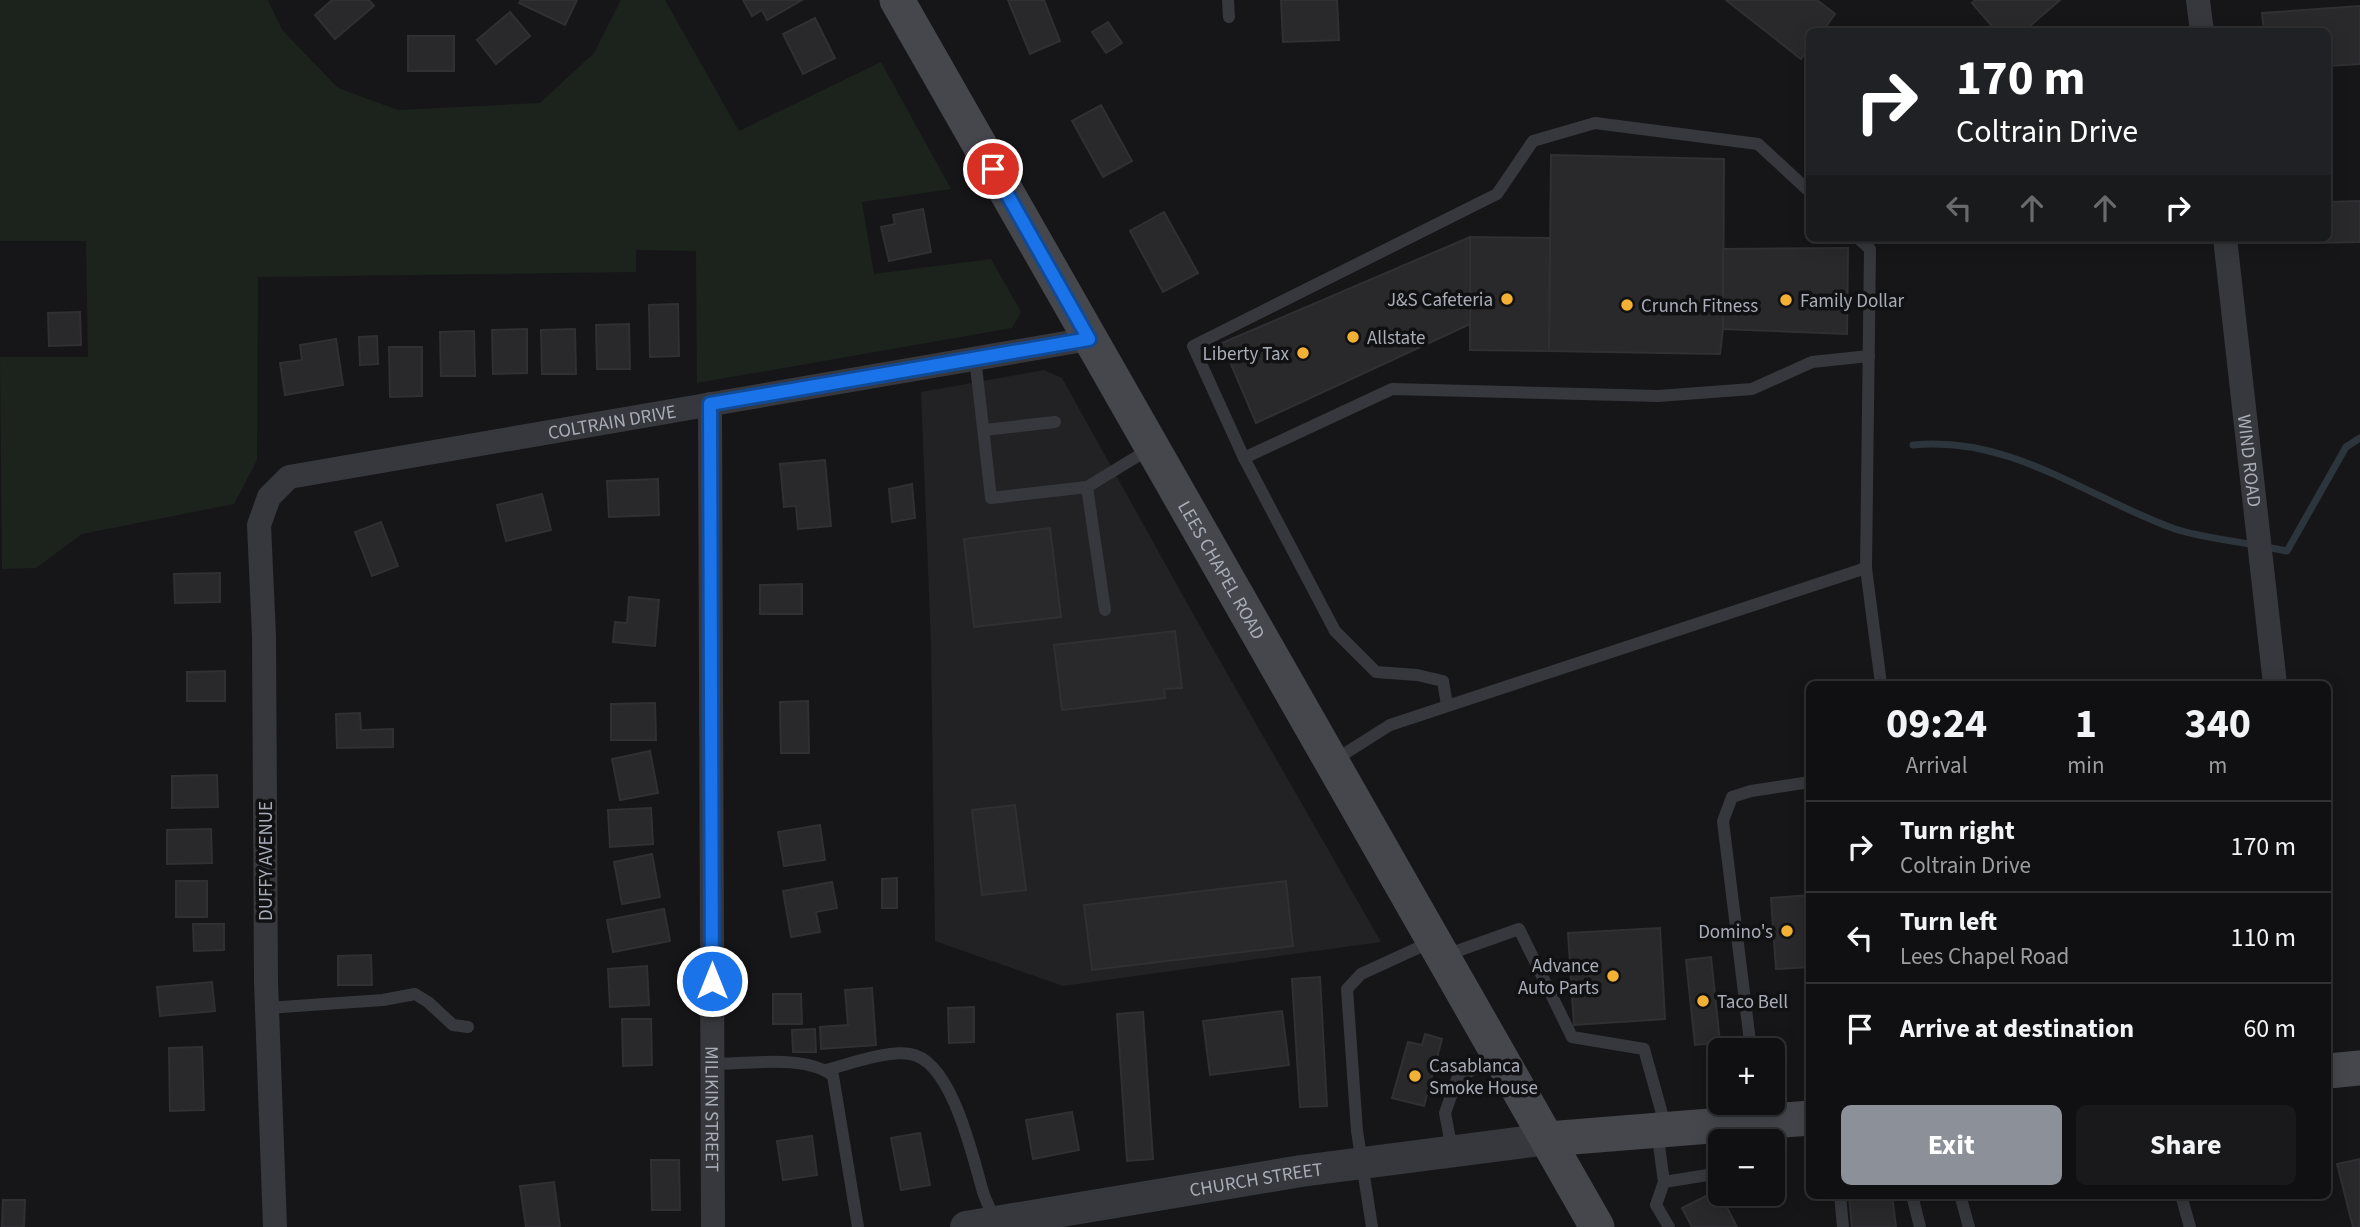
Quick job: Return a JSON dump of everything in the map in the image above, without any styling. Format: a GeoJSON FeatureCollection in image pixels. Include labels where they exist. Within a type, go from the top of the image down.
{"type":"FeatureCollection","features":[{"type":"Feature","properties":{"kind":"main road","name":"LEES CHAPEL ROAD"},"geometry":{"type":"LineString","coordinates":[[897,0],[1597,1227]]}},
{"type":"Feature","properties":{"kind":"main road"},"geometry":{"type":"LineString","coordinates":[[2331,1071],[2360,1068]]}},
{"type":"Feature","properties":{"kind":"main road"},"geometry":{"type":"LineString","coordinates":[[1548,1139],[1806,1118]]}},
{"type":"Feature","properties":{"kind":"street"},"geometry":{"type":"LineString","coordinates":[[2198,0],[2202,28]]}},
{"type":"Feature","properties":{"kind":"street","name":"WIND ROAD"},"geometry":{"type":"LineString","coordinates":[[2225,242],[2275,681]]}},
{"type":"Feature","properties":{"kind":"street","name":"COLTRAIN DRIVE"},"geometry":{"type":"LineString","coordinates":[[269,497],[289,477],[1089,339]]}},
{"type":"Feature","properties":{"kind":"street","name":"MILIKIN STREET"},"geometry":{"type":"LineString","coordinates":[[710,404],[713,1227]]}},
{"type":"Feature","properties":{"kind":"street","name":"DUFFY AVENUE"},"geometry":{"type":"LineString","coordinates":[[269,497],[259,525],[264,636],[267,1008],[275,1227]]}},
{"type":"Feature","properties":{"kind":"street","name":"CHURCH STREET"},"geometry":{"type":"LineString","coordinates":[[975,1226],[1363,1163],[1548,1139]]}},
{"type":"Feature","properties":{"kind":"lane"},"geometry":{"type":"LineString","coordinates":[[1228,0],[1229,17]]}},
{"type":"Feature","properties":{"kind":"lane"},"geometry":{"type":"LineString","coordinates":[[1447,705],[1443,681],[1417,675],[1376,672],[1335,631],[1244,458],[1193,346],[1497,194],[1533,141],[1595,122],[1758,144],[1806,188]]}},
{"type":"Feature","properties":{"kind":"lane"},"geometry":{"type":"LineString","coordinates":[[1862,242],[1870,249],[1866,568],[1881,681]]}},
{"type":"Feature","properties":{"kind":"lane"},"geometry":{"type":"LineString","coordinates":[[1244,458],[1392,389],[1657,396],[1752,389],[1811,362],[1869,356]]}},
{"type":"Feature","properties":{"kind":"lane"},"geometry":{"type":"LineString","coordinates":[[975,358],[991,498],[1087,487],[1152,448]]}},
{"type":"Feature","properties":{"kind":"lane"},"geometry":{"type":"LineString","coordinates":[[984,430],[1055,422]]}},
{"type":"Feature","properties":{"kind":"lane"},"geometry":{"type":"LineString","coordinates":[[1087,487],[1105,610]]}},
{"type":"Feature","properties":{"kind":"lane"},"geometry":{"type":"LineString","coordinates":[[1331,762],[1390,725],[1866,568]]}},
{"type":"Feature","properties":{"kind":"lane"},"geometry":{"type":"LineString","coordinates":[[1750,1038],[1723,821],[1732,797],[1751,791],[1806,783]]}},
{"type":"Feature","properties":{"kind":"lane"},"geometry":{"type":"LineString","coordinates":[[1372,1227],[1356,1117],[1347,989],[1361,974],[1438,949],[1519,929],[1572,1037],[1644,1049],[1662,1130],[1664,1182],[1656,1205],[1669,1227]]}},
{"type":"Feature","properties":{"kind":"lane"},"geometry":{"type":"LineString","coordinates":[[267,1008],[383,1000],[415,994],[453,1025],[468,1027]]}},
{"type":"Feature","properties":{"kind":"lane"},"geometry":{"type":"LineString","coordinates":[[825,1070],[903,1053],[921,1057],[931,1065],[965,1125],[984,1194],[975,1226]]}},
{"type":"Feature","properties":{"kind":"lane"},"geometry":{"type":"LineString","coordinates":[[1452,1152],[1445,1113],[1457,1079],[1498,1054]]}},
{"type":"Feature","properties":{"kind":"lane"},"geometry":{"type":"LineString","coordinates":[[712,1064],[801,1063],[825,1070],[833,1076],[858,1227]]}},
{"type":"Feature","properties":{"kind":"lane"},"geometry":{"type":"LineString","coordinates":[[1664,1182],[1708,1175]]}},
{"type":"Feature","properties":{"kind":"lane"},"geometry":{"type":"LineString","coordinates":[[1840,1199],[1843,1227]]}},
{"type":"Feature","properties":{"kind":"lane"},"geometry":{"type":"LineString","coordinates":[[1913,1199],[1920,1227]]}},
{"type":"Feature","properties":{"kind":"lane"},"geometry":{"type":"LineString","coordinates":[[1961,1199],[1969,1227]]}},
{"type":"Feature","properties":{"kind":"lane"},"geometry":{"type":"LineString","coordinates":[[2182,1199],[2190,1227]]}},
{"type":"Feature","properties":{"kind":"shaded area"},"geometry":{"type":"Polygon","coordinates":[[[0,0],[268,0],[282,30],[338,88],[398,110],[540,103],[594,53],[621,0],[665,0],[739,131],[881,62],[951,189],[862,202],[874,274],[991,259],[1021,312],[1012,328],[697,383],[696,251],[636,250],[636,272],[258,277],[257,460],[234,504],[82,534],[36,568],[2,569],[0,357],[88,357],[86,241],[0,241],[0,0]]]}},
{"type":"Feature","properties":{"kind":"shaded area"},"geometry":{"type":"Polygon","coordinates":[[[1044,370],[1062,378],[1381,942],[1063,986],[935,941],[931,645],[921,392],[1044,370]]]}},
{"type":"Feature","properties":{"kind":"building"},"geometry":{"type":"Polygon","coordinates":[[[332,0],[369,0],[374,6],[335,39],[315,15],[332,0]]]}},
{"type":"Feature","properties":{"kind":"building"},"geometry":{"type":"Polygon","coordinates":[[[521,0],[577,0],[565,25],[519,3],[521,0]]]}},
{"type":"Feature","properties":{"kind":"building"},"geometry":{"type":"Polygon","coordinates":[[[743,0],[802,0],[767,20],[762,10],[752,16],[743,0]]]}},
{"type":"Feature","properties":{"kind":"building"},"geometry":{"type":"Polygon","coordinates":[[[1008,0],[1044,0],[1060,41],[1030,54],[1008,0]]]}},
{"type":"Feature","properties":{"kind":"building"},"geometry":{"type":"Polygon","coordinates":[[[1281,0],[1337,0],[1339,40],[1283,42],[1281,0]]]}},
{"type":"Feature","properties":{"kind":"building"},"geometry":{"type":"Polygon","coordinates":[[[1726,0],[1817,0],[1835,14],[1825,28],[1806,28],[1806,52],[1801,59],[1726,0]]]}},
{"type":"Feature","properties":{"kind":"building"},"geometry":{"type":"Polygon","coordinates":[[[1975,0],[2060,0],[2028,28],[1994,28],[1972,3],[1975,0]]]}},
{"type":"Feature","properties":{"kind":"building"},"geometry":{"type":"Polygon","coordinates":[[[2360,6],[2360,64],[2331,66],[2331,28],[2264,28],[2262,13],[2360,6]]]}},
{"type":"Feature","properties":{"kind":"building"},"geometry":{"type":"Polygon","coordinates":[[[510,12],[530,36],[496,64],[477,40],[510,12]]]}},
{"type":"Feature","properties":{"kind":"building"},"geometry":{"type":"Polygon","coordinates":[[[815,18],[835,58],[803,74],[783,34],[815,18]]]}},
{"type":"Feature","properties":{"kind":"building"},"geometry":{"type":"Polygon","coordinates":[[[1108,22],[1122,43],[1106,53],[1092,32],[1108,22]]]}},
{"type":"Feature","properties":{"kind":"building"},"geometry":{"type":"Polygon","coordinates":[[[408,36],[454,36],[454,71],[408,71],[408,36]]]}},
{"type":"Feature","properties":{"kind":"building"},"geometry":{"type":"Polygon","coordinates":[[[1101,105],[1132,161],[1103,177],[1072,121],[1101,105]]]}},
{"type":"Feature","properties":{"kind":"building"},"geometry":{"type":"Polygon","coordinates":[[[1551,155],[1724,159],[1723,329],[1720,354],[1549,351],[1551,155]]]}},
{"type":"Feature","properties":{"kind":"building"},"geometry":{"type":"Polygon","coordinates":[[[2360,201],[2360,242],[2312,243],[2331,242],[2331,202],[2360,201]]]}},
{"type":"Feature","properties":{"kind":"building"},"geometry":{"type":"Polygon","coordinates":[[[923,209],[931,252],[889,261],[881,227],[895,224],[893,215],[923,209]]]}},
{"type":"Feature","properties":{"kind":"building"},"geometry":{"type":"Polygon","coordinates":[[[1164,212],[1198,273],[1163,292],[1130,231],[1164,212]]]}},
{"type":"Feature","properties":{"kind":"building"},"geometry":{"type":"Polygon","coordinates":[[[1470,237],[1470,324],[1256,423],[1222,343],[1470,237]]]}},
{"type":"Feature","properties":{"kind":"building"},"geometry":{"type":"Polygon","coordinates":[[[1470,237],[1550,238],[1549,351],[1470,350],[1470,237]]]}},
{"type":"Feature","properties":{"kind":"building"},"geometry":{"type":"Polygon","coordinates":[[[1848,248],[1847,334],[1723,329],[1723,249],[1848,248]]]}},
{"type":"Feature","properties":{"kind":"building"},"geometry":{"type":"Polygon","coordinates":[[[678,304],[679,356],[650,357],[649,305],[678,304]]]}},
{"type":"Feature","properties":{"kind":"building"},"geometry":{"type":"Polygon","coordinates":[[[80,312],[81,345],[49,346],[48,313],[80,312]]]}},
{"type":"Feature","properties":{"kind":"building"},"geometry":{"type":"Polygon","coordinates":[[[629,324],[630,369],[597,369],[596,325],[629,324]]]}},
{"type":"Feature","properties":{"kind":"building"},"geometry":{"type":"Polygon","coordinates":[[[527,329],[527,373],[493,374],[492,330],[527,329]]]}},
{"type":"Feature","properties":{"kind":"building"},"geometry":{"type":"Polygon","coordinates":[[[575,329],[576,374],[542,374],[541,330],[575,329]]]}},
{"type":"Feature","properties":{"kind":"building"},"geometry":{"type":"Polygon","coordinates":[[[474,331],[475,376],[441,376],[440,332],[474,331]]]}},
{"type":"Feature","properties":{"kind":"building"},"geometry":{"type":"Polygon","coordinates":[[[377,336],[378,364],[360,365],[359,337],[377,336]]]}},
{"type":"Feature","properties":{"kind":"building"},"geometry":{"type":"Polygon","coordinates":[[[336,339],[343,385],[285,395],[280,363],[302,360],[300,345],[336,339]]]}},
{"type":"Feature","properties":{"kind":"building"},"geometry":{"type":"Polygon","coordinates":[[[389,347],[422,347],[422,396],[390,397],[389,347]]]}},
{"type":"Feature","properties":{"kind":"building"},"geometry":{"type":"Polygon","coordinates":[[[825,460],[831,526],[798,529],[796,506],[784,507],[780,464],[825,460]]]}},
{"type":"Feature","properties":{"kind":"building"},"geometry":{"type":"Polygon","coordinates":[[[658,479],[659,515],[609,517],[607,481],[658,479]]]}},
{"type":"Feature","properties":{"kind":"building"},"geometry":{"type":"Polygon","coordinates":[[[912,484],[915,518],[892,522],[889,489],[912,484]]]}},
{"type":"Feature","properties":{"kind":"building"},"geometry":{"type":"Polygon","coordinates":[[[542,494],[551,530],[506,541],[497,505],[542,494]]]}},
{"type":"Feature","properties":{"kind":"building"},"geometry":{"type":"Polygon","coordinates":[[[381,522],[398,566],[372,576],[355,532],[381,522]]]}},
{"type":"Feature","properties":{"kind":"building"},"geometry":{"type":"Polygon","coordinates":[[[1050,528],[1061,617],[974,627],[964,539],[1050,528]]]}},
{"type":"Feature","properties":{"kind":"building"},"geometry":{"type":"Polygon","coordinates":[[[220,573],[220,602],[175,603],[174,574],[220,573]]]}},
{"type":"Feature","properties":{"kind":"building"},"geometry":{"type":"Polygon","coordinates":[[[802,584],[802,614],[760,614],[760,585],[802,584]]]}},
{"type":"Feature","properties":{"kind":"building"},"geometry":{"type":"Polygon","coordinates":[[[629,597],[659,600],[655,646],[613,642],[615,622],[627,623],[629,597]]]}},
{"type":"Feature","properties":{"kind":"building"},"geometry":{"type":"Polygon","coordinates":[[[1175,631],[1182,688],[1164,689],[1165,698],[1062,710],[1054,645],[1175,631]]]}},
{"type":"Feature","properties":{"kind":"building"},"geometry":{"type":"Polygon","coordinates":[[[225,671],[225,701],[187,701],[187,672],[225,671]]]}},
{"type":"Feature","properties":{"kind":"building"},"geometry":{"type":"Polygon","coordinates":[[[808,701],[809,753],[781,753],[780,702],[808,701]]]}},
{"type":"Feature","properties":{"kind":"building"},"geometry":{"type":"Polygon","coordinates":[[[655,703],[656,740],[611,740],[611,704],[655,703]]]}},
{"type":"Feature","properties":{"kind":"building"},"geometry":{"type":"Polygon","coordinates":[[[360,713],[361,730],[393,729],[393,747],[337,748],[336,714],[360,713]]]}},
{"type":"Feature","properties":{"kind":"building"},"geometry":{"type":"Polygon","coordinates":[[[650,751],[658,793],[620,800],[612,759],[650,751]]]}},
{"type":"Feature","properties":{"kind":"building"},"geometry":{"type":"Polygon","coordinates":[[[217,775],[218,807],[172,808],[172,776],[217,775]]]}},
{"type":"Feature","properties":{"kind":"building"},"geometry":{"type":"Polygon","coordinates":[[[1015,805],[1026,890],[982,895],[972,810],[1015,805]]]}},
{"type":"Feature","properties":{"kind":"building"},"geometry":{"type":"Polygon","coordinates":[[[651,808],[653,844],[610,847],[608,810],[651,808]]]}},
{"type":"Feature","properties":{"kind":"building"},"geometry":{"type":"Polygon","coordinates":[[[820,825],[825,860],[784,866],[778,832],[820,825]]]}},
{"type":"Feature","properties":{"kind":"building"},"geometry":{"type":"Polygon","coordinates":[[[211,829],[212,863],[167,864],[167,830],[211,829]]]}},
{"type":"Feature","properties":{"kind":"building"},"geometry":{"type":"Polygon","coordinates":[[[652,854],[660,897],[622,904],[614,862],[652,854]]]}},
{"type":"Feature","properties":{"kind":"building"},"geometry":{"type":"Polygon","coordinates":[[[897,878],[897,908],[882,908],[882,879],[897,878]]]}},
{"type":"Feature","properties":{"kind":"building"},"geometry":{"type":"Polygon","coordinates":[[[176,881],[207,881],[207,917],[176,917],[176,881]]]}},
{"type":"Feature","properties":{"kind":"building"},"geometry":{"type":"Polygon","coordinates":[[[1286,881],[1293,946],[1092,970],[1084,905],[1286,881]]]}},
{"type":"Feature","properties":{"kind":"building"},"geometry":{"type":"Polygon","coordinates":[[[832,882],[837,908],[816,912],[820,932],[791,937],[783,891],[832,882]]]}},
{"type":"Feature","properties":{"kind":"building"},"geometry":{"type":"Polygon","coordinates":[[[1806,895],[1806,967],[1776,969],[1771,898],[1806,895]]]}},
{"type":"Feature","properties":{"kind":"building"},"geometry":{"type":"Polygon","coordinates":[[[664,909],[670,941],[613,952],[607,920],[664,909]]]}},
{"type":"Feature","properties":{"kind":"building"},"geometry":{"type":"Polygon","coordinates":[[[193,924],[224,924],[224,950],[194,951],[193,924]]]}},
{"type":"Feature","properties":{"kind":"building"},"geometry":{"type":"Polygon","coordinates":[[[1660,928],[1665,1019],[1574,1025],[1568,933],[1660,928]]]}},
{"type":"Feature","properties":{"kind":"building"},"geometry":{"type":"Polygon","coordinates":[[[371,955],[372,985],[338,985],[338,956],[371,955]]]}},
{"type":"Feature","properties":{"kind":"building","name":"Taco Bell"},"geometry":{"type":"Polygon","coordinates":[[[1711,957],[1720,1038],[1708,1038],[1708,1043],[1695,1045],[1686,960],[1711,957]]]}},
{"type":"Feature","properties":{"kind":"building"},"geometry":{"type":"Polygon","coordinates":[[[647,966],[649,1005],[610,1007],[608,969],[647,966]]]}},
{"type":"Feature","properties":{"kind":"building"},"geometry":{"type":"Polygon","coordinates":[[[1320,977],[1327,1106],[1300,1107],[1292,979],[1320,977]]]}},
{"type":"Feature","properties":{"kind":"building"},"geometry":{"type":"Polygon","coordinates":[[[212,982],[215,1011],[160,1016],[157,987],[212,982]]]}},
{"type":"Feature","properties":{"kind":"building"},"geometry":{"type":"Polygon","coordinates":[[[872,988],[876,1045],[821,1049],[820,1027],[848,1025],[845,990],[872,988]]]}},
{"type":"Feature","properties":{"kind":"building"},"geometry":{"type":"Polygon","coordinates":[[[773,994],[801,994],[802,1024],[773,1024],[773,994]]]}},
{"type":"Feature","properties":{"kind":"building"},"geometry":{"type":"Polygon","coordinates":[[[974,1007],[974,1042],[949,1043],[948,1008],[974,1007]]]}},
{"type":"Feature","properties":{"kind":"building"},"geometry":{"type":"Polygon","coordinates":[[[1282,1011],[1289,1065],[1210,1075],[1203,1021],[1282,1011]]]}},
{"type":"Feature","properties":{"kind":"building"},"geometry":{"type":"Polygon","coordinates":[[[1143,1012],[1153,1159],[1127,1161],[1117,1014],[1143,1012]]]}},
{"type":"Feature","properties":{"kind":"building"},"geometry":{"type":"Polygon","coordinates":[[[622,1019],[651,1019],[652,1065],[623,1066],[622,1019]]]}},
{"type":"Feature","properties":{"kind":"building"},"geometry":{"type":"Polygon","coordinates":[[[815,1029],[816,1052],[793,1052],[792,1030],[815,1029]]]}},
{"type":"Feature","properties":{"kind":"building"},"geometry":{"type":"Polygon","coordinates":[[[1425,1034],[1442,1039],[1424,1106],[1392,1098],[1408,1042],[1422,1045],[1425,1034]]]}},
{"type":"Feature","properties":{"kind":"building"},"geometry":{"type":"Polygon","coordinates":[[[202,1047],[204,1110],[170,1111],[169,1048],[202,1047]]]}},
{"type":"Feature","properties":{"kind":"building"},"geometry":{"type":"Polygon","coordinates":[[[1072,1112],[1079,1150],[1033,1159],[1026,1120],[1072,1112]]]}},
{"type":"Feature","properties":{"kind":"building"},"geometry":{"type":"Polygon","coordinates":[[[920,1133],[930,1185],[901,1190],[891,1138],[920,1133]]]}},
{"type":"Feature","properties":{"kind":"building"},"geometry":{"type":"Polygon","coordinates":[[[812,1136],[817,1175],[783,1180],[777,1141],[812,1136]]]}},
{"type":"Feature","properties":{"kind":"building"},"geometry":{"type":"Polygon","coordinates":[[[2360,1159],[2360,1227],[2353,1227],[2337,1164],[2360,1159]]]}},
{"type":"Feature","properties":{"kind":"building"},"geometry":{"type":"Polygon","coordinates":[[[651,1160],[679,1160],[680,1210],[652,1210],[651,1160]]]}},
{"type":"Feature","properties":{"kind":"building"},"geometry":{"type":"Polygon","coordinates":[[[554,1182],[560,1227],[526,1227],[520,1186],[554,1182]]]}},
{"type":"Feature","properties":{"kind":"building"},"geometry":{"type":"Polygon","coordinates":[[[1708,1195],[1708,1206],[1726,1206],[1737,1227],[1692,1227],[1682,1208],[1708,1195]]]}},
{"type":"Feature","properties":{"kind":"building"},"geometry":{"type":"Polygon","coordinates":[[[1849,1199],[1892,1199],[1896,1227],[1852,1227],[1849,1199]]]}},
{"type":"Feature","properties":{"kind":"building"},"geometry":{"type":"Polygon","coordinates":[[[3,1200],[25,1200],[24,1227],[2,1227],[3,1200]]]}},
{"type":"Feature","properties":{"kind":"waterway"},"geometry":{"type":"LineString","coordinates":[[2266,547],[2287,551],[2346,447],[2360,438]]}},
{"type":"Feature","properties":{"kind":"waterway"},"geometry":{"type":"LineString","coordinates":[[1913,445],[1949,444],[2016,459],[2175,529],[2254,545]]}},
{"type":"Feature","properties":{"kind":"place","name":"J&S Cafeteria"},"geometry":{"type":"Point","coordinates":[1507,299]}},
{"type":"Feature","properties":{"kind":"place","name":"Family Dollar"},"geometry":{"type":"Point","coordinates":[1786,300]}},
{"type":"Feature","properties":{"kind":"place","name":"Crunch Fitness"},"geometry":{"type":"Point","coordinates":[1627,305]}},
{"type":"Feature","properties":{"kind":"place","name":"Allstate"},"geometry":{"type":"Point","coordinates":[1353,337]}},
{"type":"Feature","properties":{"kind":"place","name":"Liberty Tax"},"geometry":{"type":"Point","coordinates":[1303,353]}},
{"type":"Feature","properties":{"kind":"place","name":"Domino's"},"geometry":{"type":"Point","coordinates":[1787,931]}},
{"type":"Feature","properties":{"kind":"place","name":"Advance Auto Parts"},"geometry":{"type":"Point","coordinates":[1613,976]}},
{"type":"Feature","properties":{"kind":"place","name":"Taco Bell"},"geometry":{"type":"Point","coordinates":[1703,1001]}},
{"type":"Feature","properties":{"kind":"place","name":"Casablanca Smoke House"},"geometry":{"type":"Point","coordinates":[1415,1076]}},
{"type":"Feature","properties":{"kind":"route"},"geometry":{"type":"LineString","coordinates":[[712,981],[710,404],[1089,339],[993,169]]}}]}
